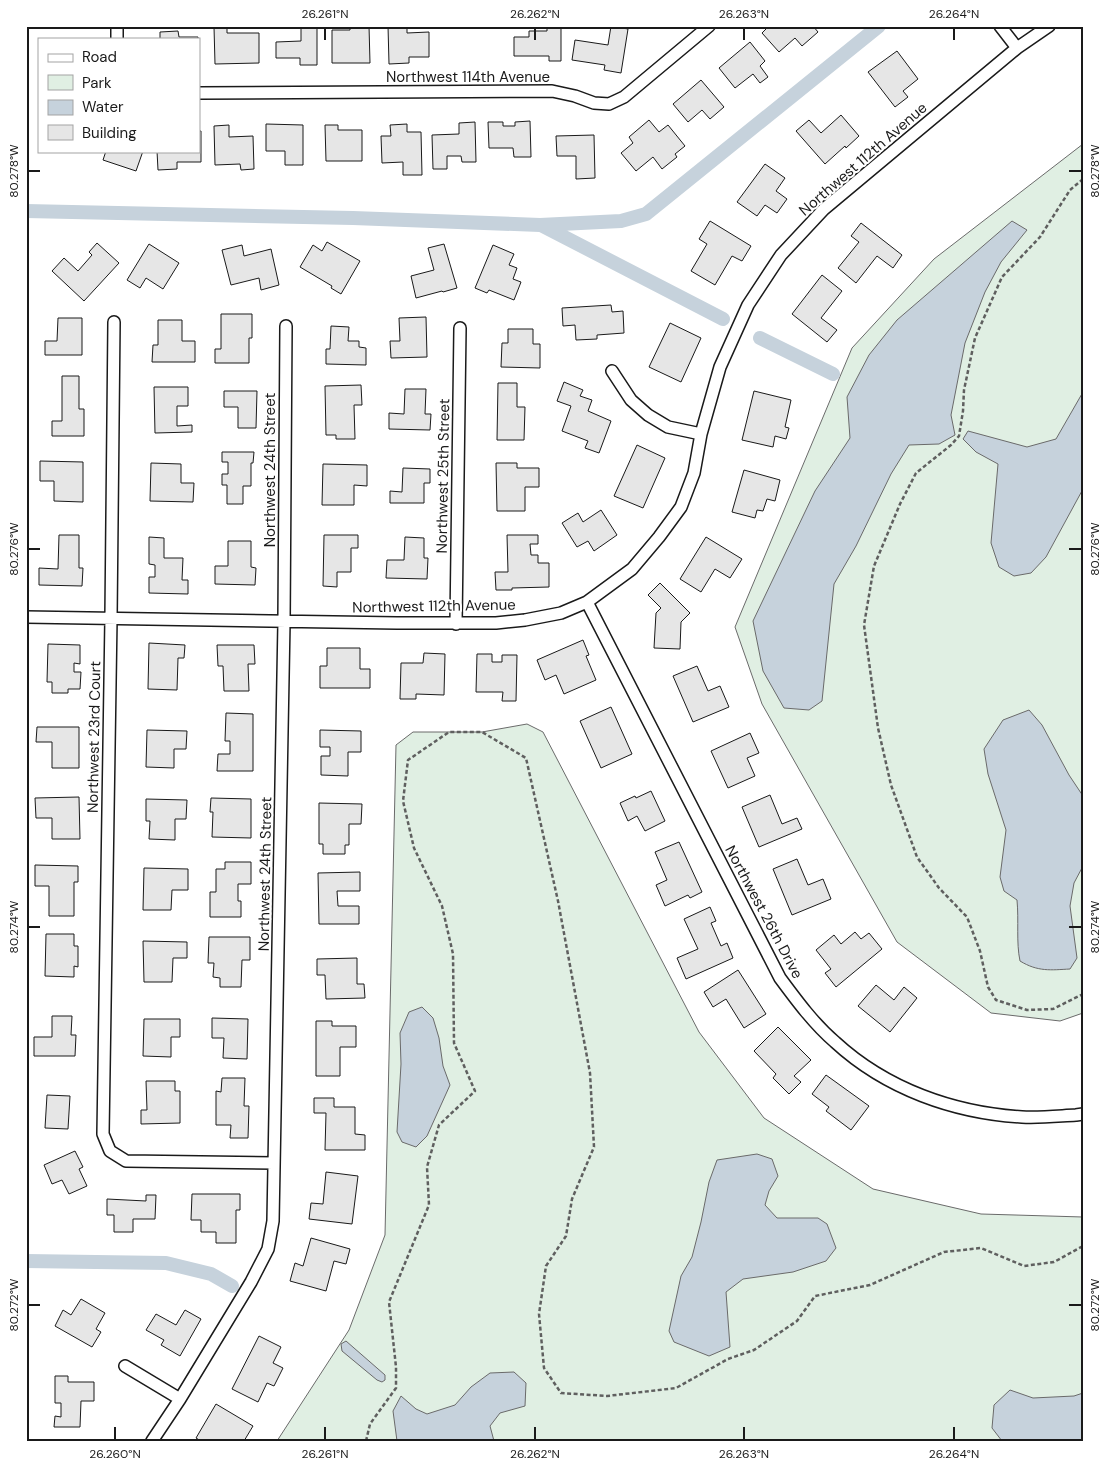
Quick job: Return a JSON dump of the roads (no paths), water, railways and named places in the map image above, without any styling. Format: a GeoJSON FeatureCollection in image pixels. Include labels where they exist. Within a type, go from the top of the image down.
{"type":"FeatureCollection","features":[{"type":"Feature","properties":{"kind":"street","name":"Northwest 114th Avenue"},"geometry":{"type":"LineString","coordinates":[[200,93],[552,91],[575,96],[594,104],[609,104],[624,97],[709,26]]}},
{"type":"Feature","properties":{"kind":"street"},"geometry":{"type":"LineString","coordinates":[[1000,26],[1017,48]]}},
{"type":"Feature","properties":{"kind":"street","name":"Northwest 112th Avenue"},"geometry":{"type":"LineString","coordinates":[[26,617],[284,622],[496,623],[525,620],[561,612],[587,602],[632,569],[660,536],[681,507],[694,473],[701,434],[720,367],[748,306],[782,255],[824,209],[1017,48],[1049,26]]}},
{"type":"Feature","properties":{"kind":"street","name":"Northwest 23rd Court"},"geometry":{"type":"LineString","coordinates":[[114,322],[103,1134],[110,1151],[126,1161],[274,1163]]}},
{"type":"Feature","properties":{"kind":"street","name":"Northwest 24th Street"},"geometry":{"type":"LineString","coordinates":[[152,1441],[180,1399],[251,1282],[268,1249],[273,1221],[284,622],[286,326]]}},
{"type":"Feature","properties":{"kind":"street","name":"Northwest 25th Street"},"geometry":{"type":"LineString","coordinates":[[456,624],[460,328]]}},
{"type":"Feature","properties":{"kind":"street"},"geometry":{"type":"LineString","coordinates":[[612,371],[631,400],[648,415],[668,427],[701,434]]}},
{"type":"Feature","properties":{"kind":"street","name":"Northwest 26th Drive"},"geometry":{"type":"LineString","coordinates":[[587,602],[780,978],[807,1013],[835,1042],[872,1071],[916,1094],[967,1110],[1023,1117],[1083,1114]]}},
{"type":"Feature","properties":{"kind":"street"},"geometry":{"type":"LineString","coordinates":[[125,1366],[180,1399]]}},
{"type":"Feature","properties":{"kind":"water"},"geometry":{"type":"Polygon","coordinates":[[[1012,221],[1027,230],[1001,262],[985,292],[965,343],[951,415],[955,435],[939,444],[909,445],[891,474],[856,546],[834,584],[822,701],[809,710],[784,708],[763,671],[753,621],[815,491],[850,438],[847,397],[869,355],[897,320],[1012,221]]]}},
{"type":"Feature","properties":{"kind":"water"},"geometry":{"type":"Polygon","coordinates":[[[1083,392],[1083,489],[1046,557],[1031,573],[1014,576],[999,567],[991,543],[998,464],[976,452],[963,439],[968,431],[1027,447],[1056,439],[1083,392]]]}},
{"type":"Feature","properties":{"kind":"water"},"geometry":{"type":"Polygon","coordinates":[[[1029,710],[1042,725],[1069,775],[1083,796],[1083,866],[1074,883],[1070,906],[1077,958],[1070,969],[1039,969],[1020,961],[1017,900],[1004,891],[1000,877],[1006,830],[988,774],[984,749],[1003,720],[1029,710]]]}},
{"type":"Feature","properties":{"kind":"water"},"geometry":{"type":"Polygon","coordinates":[[[422,1007],[433,1018],[439,1038],[443,1066],[450,1085],[427,1136],[416,1147],[402,1142],[397,1132],[401,1064],[400,1033],[409,1012],[422,1007]]]}},
{"type":"Feature","properties":{"kind":"water"},"geometry":{"type":"Polygon","coordinates":[[[757,1154],[772,1159],[778,1176],[769,1191],[765,1205],[777,1218],[818,1218],[827,1224],[836,1248],[826,1261],[793,1272],[743,1279],[726,1292],[730,1347],[709,1356],[674,1342],[669,1331],[681,1276],[692,1257],[709,1182],[717,1160],[757,1154]]]}},
{"type":"Feature","properties":{"kind":"water"},"geometry":{"type":"Polygon","coordinates":[[[346,1341],[385,1375],[385,1380],[382,1382],[377,1380],[342,1351],[341,1344],[346,1341]]]}},
{"type":"Feature","properties":{"kind":"water"},"geometry":{"type":"Polygon","coordinates":[[[514,1372],[526,1383],[525,1406],[500,1413],[490,1426],[494,1441],[397,1441],[393,1411],[401,1396],[416,1409],[427,1414],[455,1405],[471,1387],[490,1373],[514,1372]]]}},
{"type":"Feature","properties":{"kind":"water"},"geometry":{"type":"Polygon","coordinates":[[[1010,1390],[1033,1398],[1074,1396],[1083,1393],[1083,1441],[1002,1441],[992,1428],[994,1405],[1010,1390]]]}},
{"type":"Feature","properties":{"kind":"waterway"},"geometry":{"type":"LineString","coordinates":[[26,211],[353,218],[540,225],[621,221],[646,214],[879,26]]}},
{"type":"Feature","properties":{"kind":"waterway"},"geometry":{"type":"LineString","coordinates":[[541,225],[723,319]]}},
{"type":"Feature","properties":{"kind":"waterway"},"geometry":{"type":"LineString","coordinates":[[760,338],[833,374]]}},
{"type":"Feature","properties":{"kind":"waterway"},"geometry":{"type":"LineString","coordinates":[[26,1261],[166,1263],[211,1274],[232,1286]]}}]}
